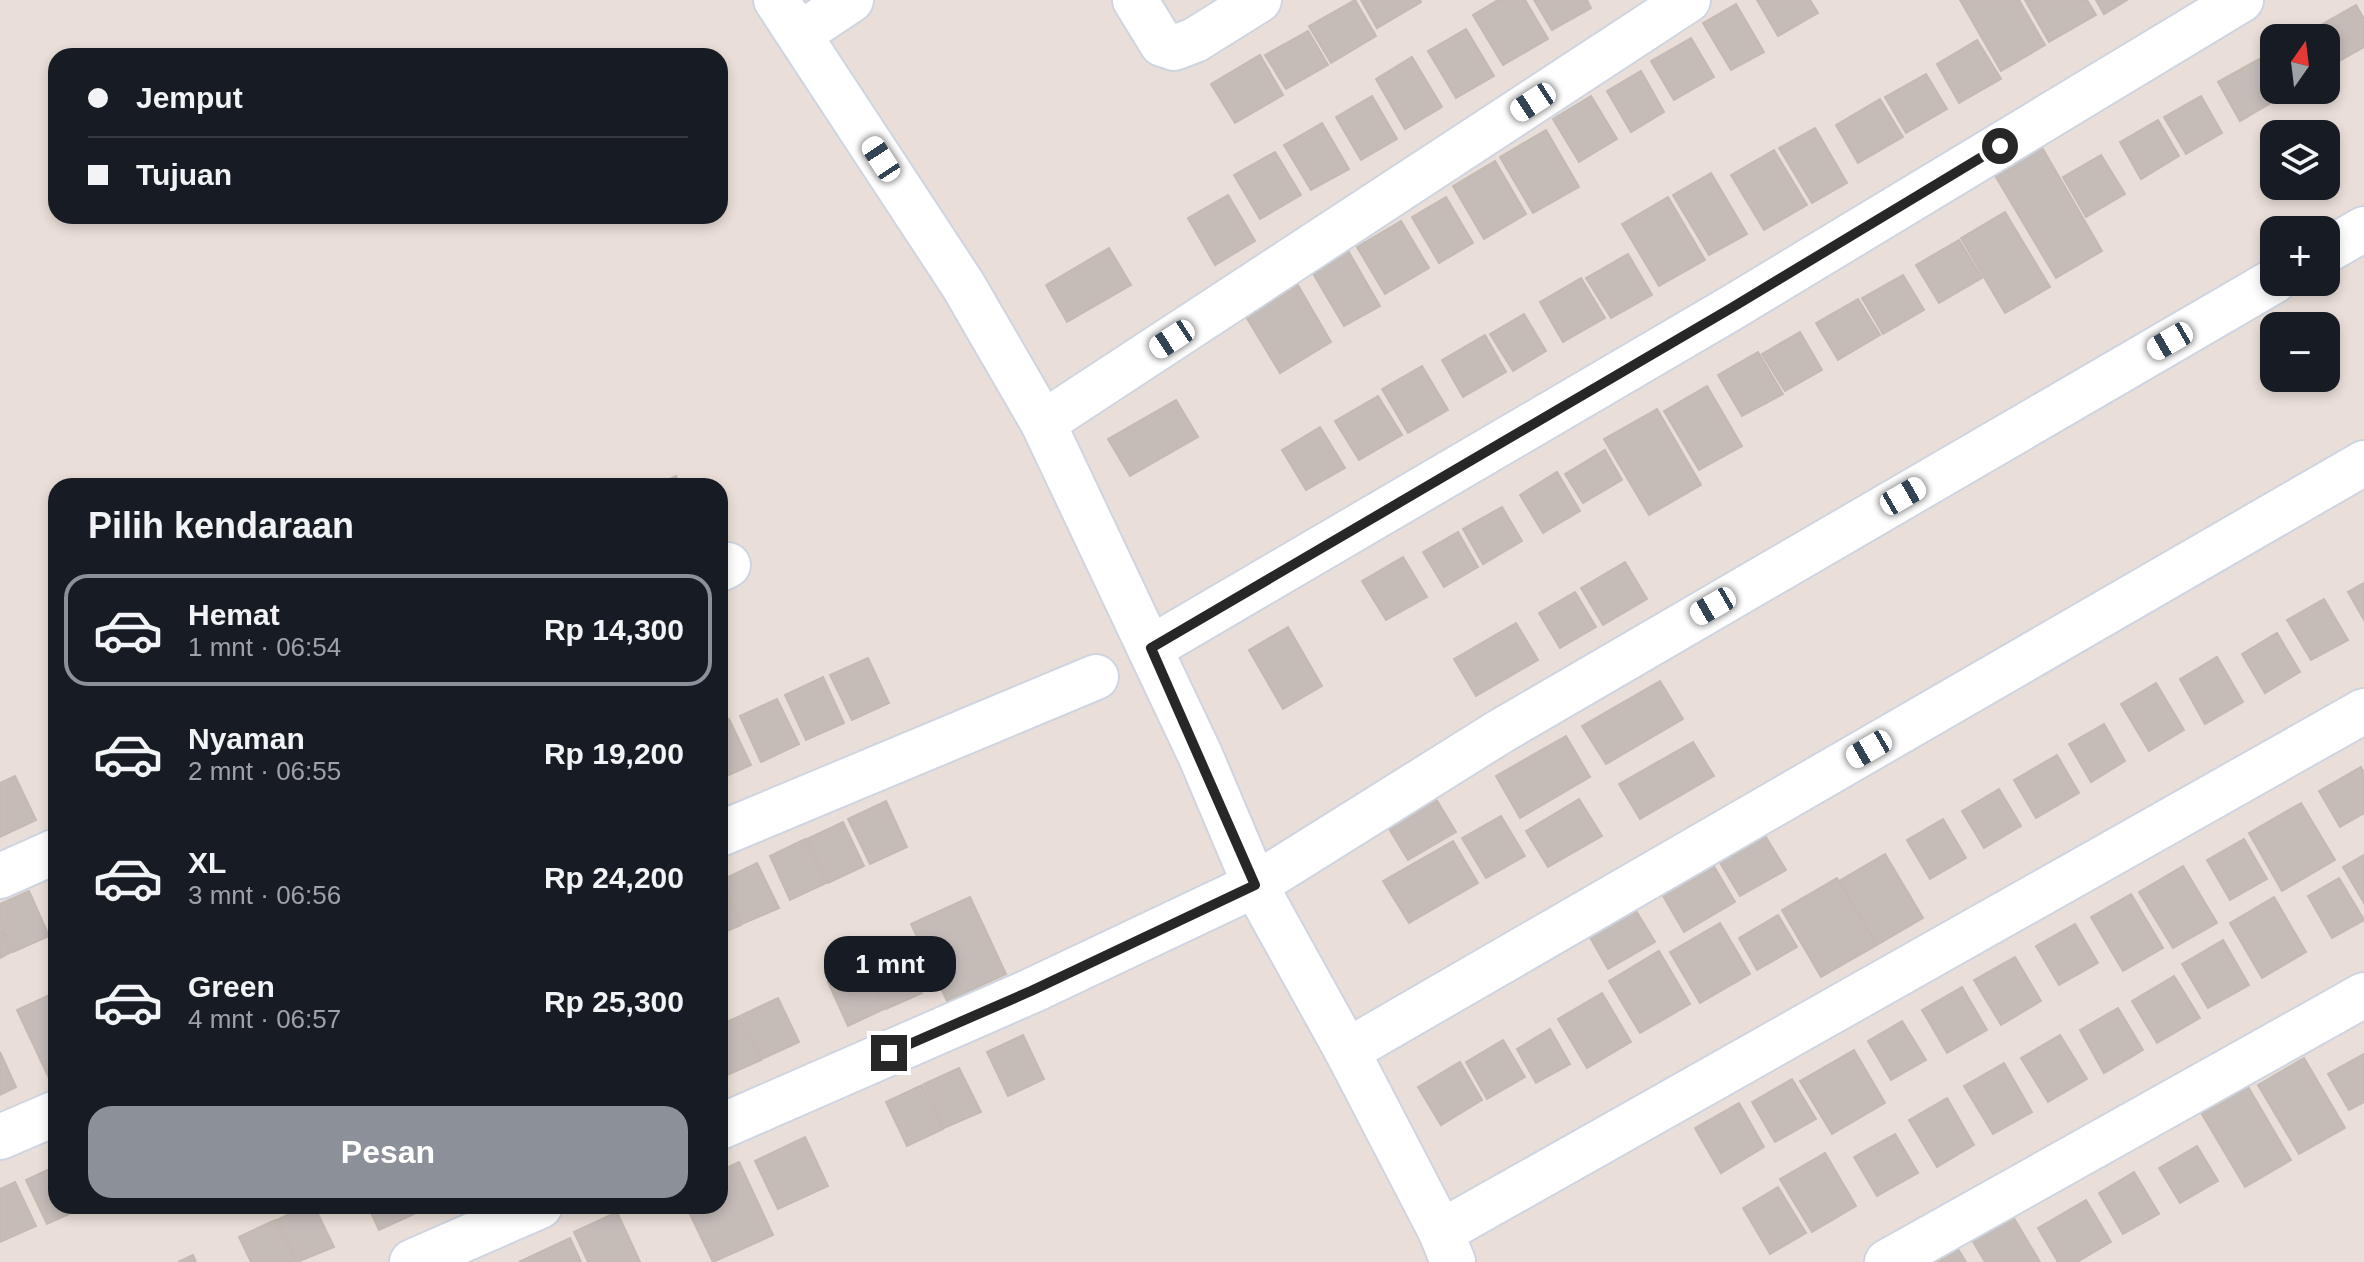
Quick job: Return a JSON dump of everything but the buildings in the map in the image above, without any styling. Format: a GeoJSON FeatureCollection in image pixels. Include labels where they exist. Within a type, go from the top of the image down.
{"type":"FeatureCollection","features":[{"type":"Feature","properties":{"kind":"street"},"geometry":{"type":"LineString","coordinates":[[851,0],[788,17],[963,285],[1043,423],[1151,648],[1255,885],[1347,1051],[1447,1247],[2364,711]]}},
{"type":"Feature","properties":{"kind":"street"},"geometry":{"type":"LineString","coordinates":[[1135,0],[1162,44],[1174,48],[1195,40],[1259,0]]}},
{"type":"Feature","properties":{"kind":"street"},"geometry":{"type":"LineString","coordinates":[[1043,423],[1688,0]]}},
{"type":"Feature","properties":{"kind":"street"},"geometry":{"type":"LineString","coordinates":[[1151,648],[1733,307],[2241,0]]}},
{"type":"Feature","properties":{"kind":"street"},"geometry":{"type":"LineString","coordinates":[[2340,243],[2364,229]]}},
{"type":"Feature","properties":{"kind":"street"},"geometry":{"type":"LineString","coordinates":[[728,1124],[1031,991],[1255,885],[1501,731],[2260,289]]}},
{"type":"Feature","properties":{"kind":"street"},"geometry":{"type":"LineString","coordinates":[[1347,1051],[2364,463]]}},
{"type":"Feature","properties":{"kind":"street"},"geometry":{"type":"LineString","coordinates":[[728,831],[1096,677]]}},
{"type":"Feature","properties":{"kind":"street"},"geometry":{"type":"LineString","coordinates":[[0,876],[48,855]]}},
{"type":"Feature","properties":{"kind":"street"},"geometry":{"type":"LineString","coordinates":[[1887,1262],[2364,995]]}},
{"type":"Feature","properties":{"kind":"street"},"geometry":{"type":"LineString","coordinates":[[0,1137],[48,1116]]}},
{"type":"Feature","properties":{"kind":"street"},"geometry":{"type":"LineString","coordinates":[[412,1262],[522,1214]]}},
{"type":"Feature","properties":{"kind":"route"},"geometry":{"type":"LineString","coordinates":[[889,1053],[1031,991],[1255,885],[1151,648],[1733,307],[2000,146]]}}]}
